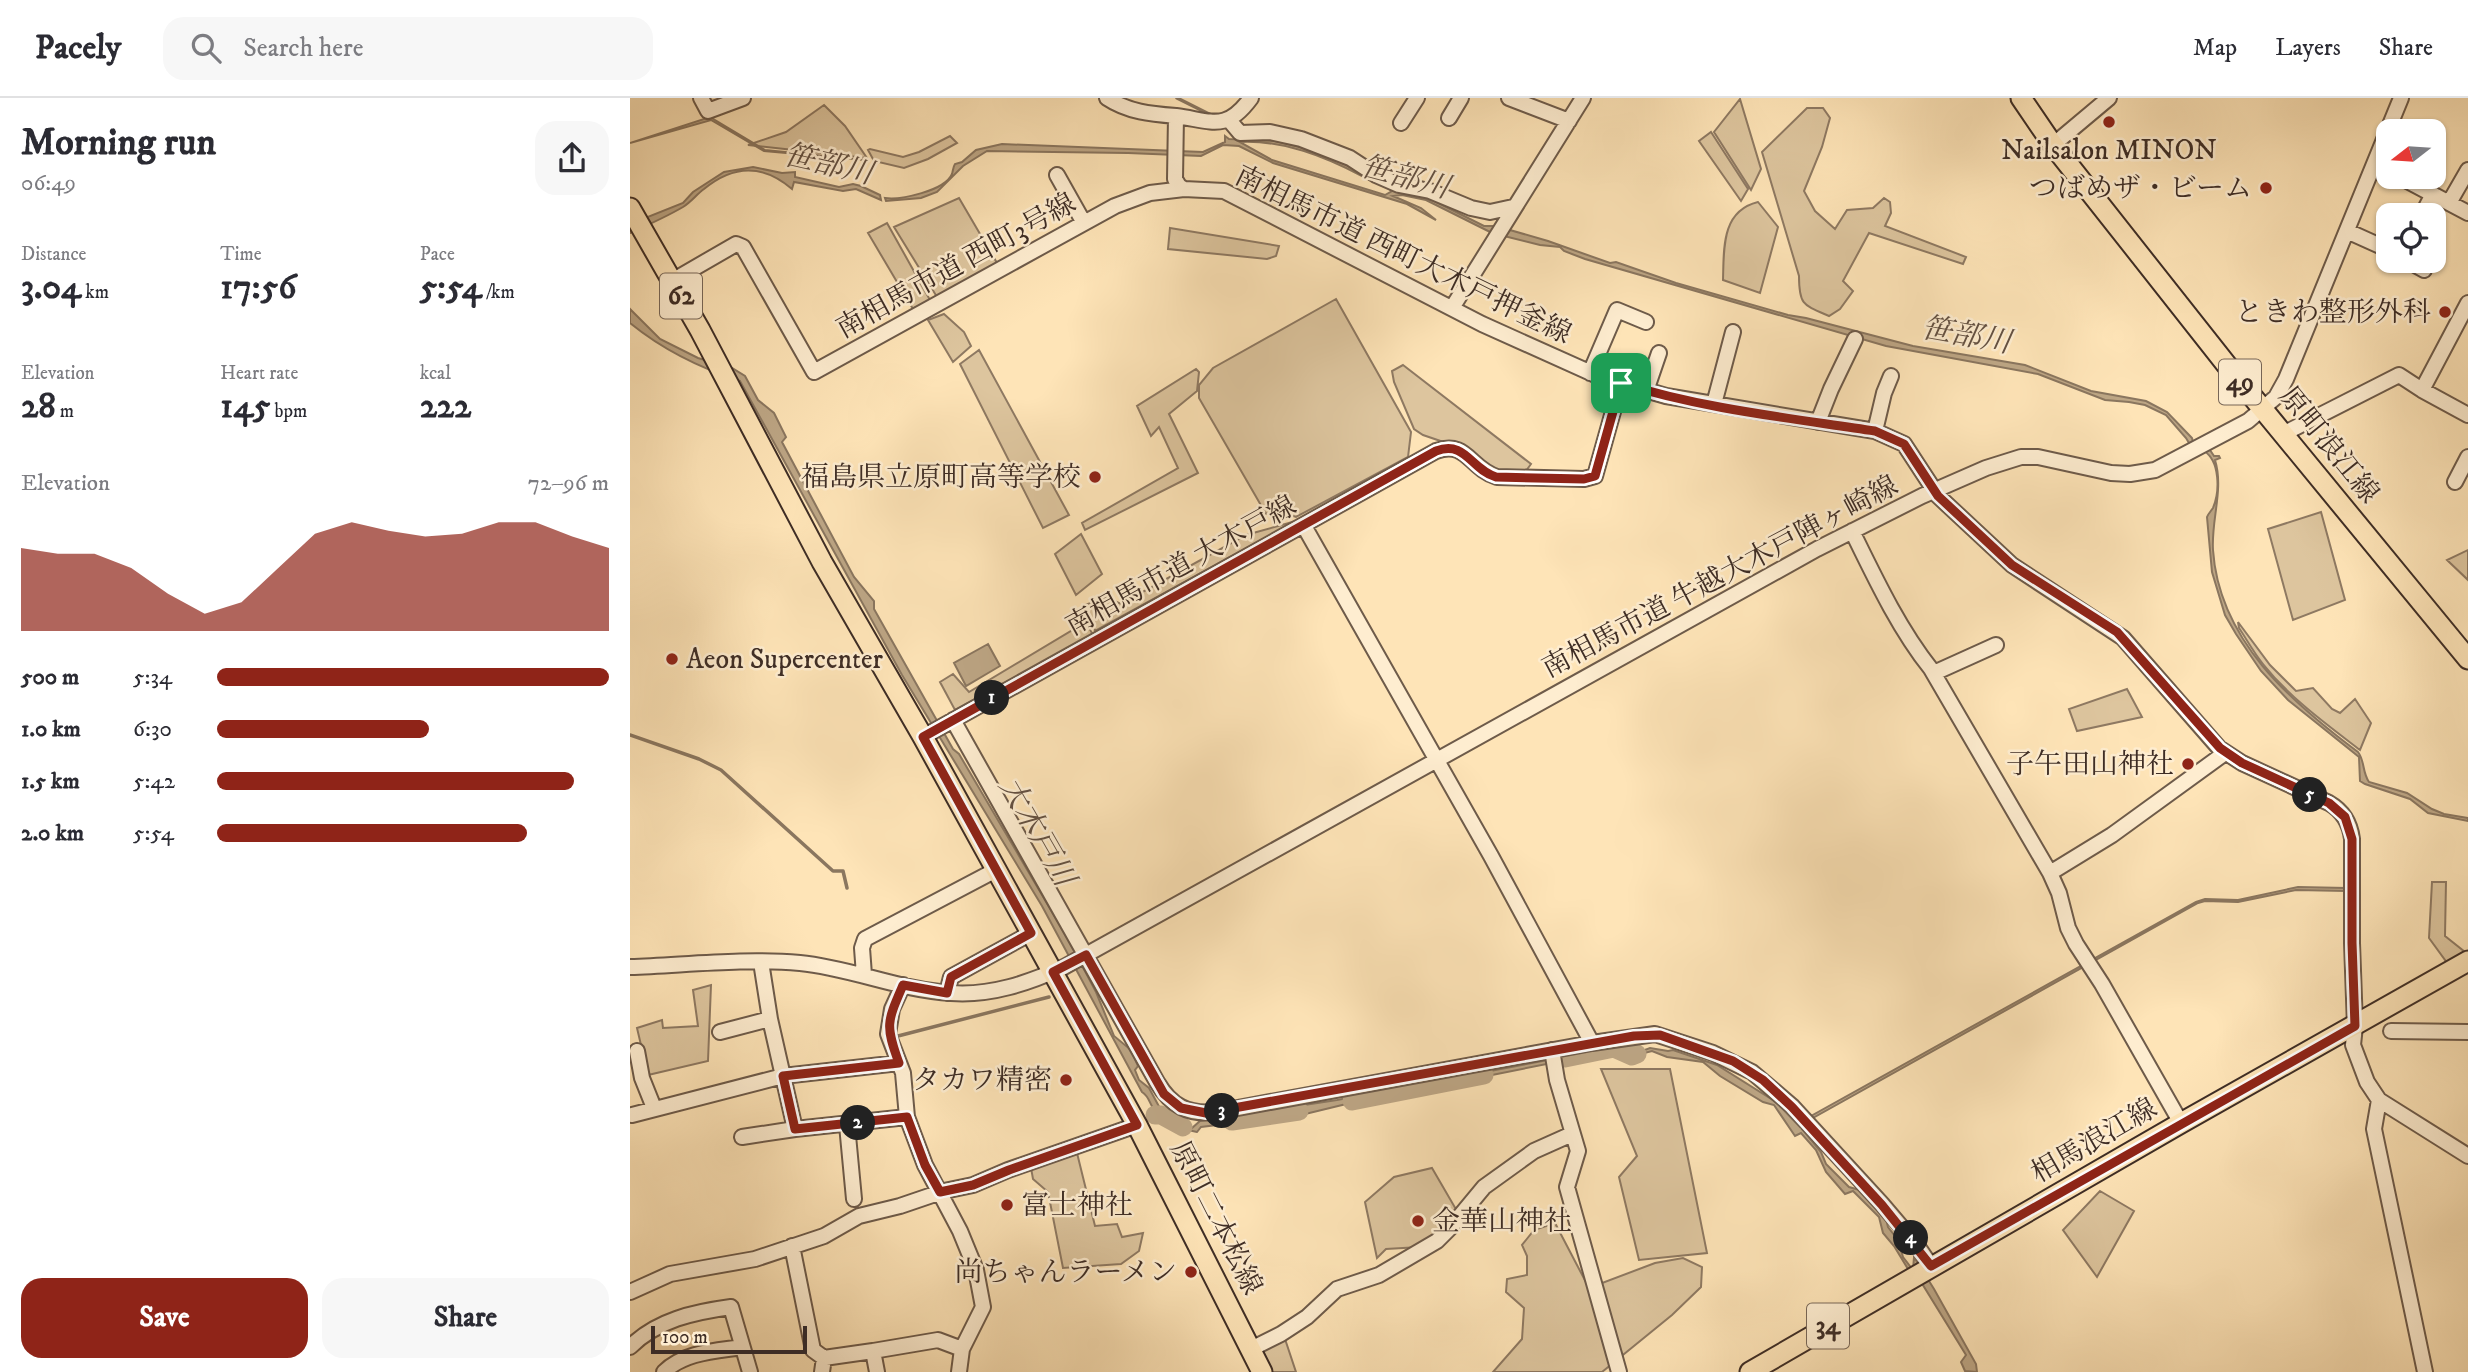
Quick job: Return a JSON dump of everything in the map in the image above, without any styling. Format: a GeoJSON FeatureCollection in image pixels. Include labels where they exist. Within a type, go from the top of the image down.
{"type":"FeatureCollection","features":[{"type":"Feature","properties":{"kind":"main road","name":"原町浪江線"},"geometry":{"type":"LineString","coordinates":[[2021,98],[2053,145],[2263,409],[2468,659]]}},
{"type":"Feature","properties":{"kind":"main road","name":"原町二本松線"},"geometry":{"type":"LineString","coordinates":[[630,208],[726,380],[822,562],[926,736],[1031,933],[1059,970],[1262,1372]]}},
{"type":"Feature","properties":{"kind":"main road","name":"相馬浪江線"},"geometry":{"type":"LineString","coordinates":[[1750,1372],[2468,961]]}},
{"type":"Feature","properties":{"kind":"street"},"geometry":{"type":"LineString","coordinates":[[701,98],[708,111],[743,98]]}},
{"type":"Feature","properties":{"kind":"street"},"geometry":{"type":"LineString","coordinates":[[1107,98],[1123,108],[1215,122],[1228,120],[1241,111],[1251,98]]}},
{"type":"Feature","properties":{"kind":"street"},"geometry":{"type":"LineString","coordinates":[[1401,123],[1417,98]]}},
{"type":"Feature","properties":{"kind":"street"},"geometry":{"type":"LineString","coordinates":[[1449,118],[1461,98]]}},
{"type":"Feature","properties":{"kind":"street"},"geometry":{"type":"LineString","coordinates":[[1509,98],[1569,121]]}},
{"type":"Feature","properties":{"kind":"street"},"geometry":{"type":"LineString","coordinates":[[1452,308],[1583,98]]}},
{"type":"Feature","properties":{"kind":"street"},"geometry":{"type":"LineString","coordinates":[[2053,145],[2109,98]]}},
{"type":"Feature","properties":{"kind":"street","name":"南相馬市道 牛越大木戸陣ヶ崎線"},"geometry":{"type":"LineString","coordinates":[[630,967],[761,962],[816,965],[947,993],[993,991],[1020,985],[1059,970],[1852,531],[1934,491],[1986,468],[2021,457],[2038,457],[2121,474],[2155,470],[2178,460],[2248,421],[2276,397],[2286,380],[2401,98]]}},
{"type":"Feature","properties":{"kind":"street"},"geometry":{"type":"LineString","coordinates":[[1176,116],[1177,182],[1184,189]]}},
{"type":"Feature","properties":{"kind":"street"},"geometry":{"type":"LineString","coordinates":[[1228,120],[1240,133],[1270,132],[1301,139],[1350,158],[1376,175],[1399,185],[1430,191],[1471,208],[1490,212],[1511,211]]}},
{"type":"Feature","properties":{"kind":"street"},"geometry":{"type":"LineString","coordinates":[[2449,203],[2468,170]]}},
{"type":"Feature","properties":{"kind":"street"},"geometry":{"type":"LineString","coordinates":[[1057,174],[1084,223]]}},
{"type":"Feature","properties":{"kind":"street","name":"南相馬市道 西町3号線"},"geometry":{"type":"LineString","coordinates":[[672,281],[736,244],[743,247],[814,372],[1128,200],[1150,193],[1184,189]]}},
{"type":"Feature","properties":{"kind":"street","name":"南相馬市道 西町大木戸押釜線"},"geometry":{"type":"LineString","coordinates":[[1184,189],[1224,191],[1546,355],[1590,373],[1646,391],[1875,431],[1904,444],[1934,491],[1982,540],[2012,565],[2117,632],[2225,753],[2329,803],[2345,817],[2352,839],[2353,1045],[2367,1082],[2379,1100]]}},
{"type":"Feature","properties":{"kind":"street"},"geometry":{"type":"LineString","coordinates":[[2423,189],[2468,212]]}},
{"type":"Feature","properties":{"kind":"street"},"geometry":{"type":"LineString","coordinates":[[2428,203],[2433,194]]}},
{"type":"Feature","properties":{"kind":"street"},"geometry":{"type":"LineString","coordinates":[[2347,230],[2376,244]]}},
{"type":"Feature","properties":{"kind":"street"},"geometry":{"type":"LineString","coordinates":[[2422,390],[2468,303]]}},
{"type":"Feature","properties":{"kind":"street"},"geometry":{"type":"LineString","coordinates":[[1590,373],[1617,310],[1646,322]]}},
{"type":"Feature","properties":{"kind":"street"},"geometry":{"type":"LineString","coordinates":[[1714,404],[1733,332]]}},
{"type":"Feature","properties":{"kind":"street"},"geometry":{"type":"LineString","coordinates":[[1818,422],[1855,340]]}},
{"type":"Feature","properties":{"kind":"street"},"geometry":{"type":"LineString","coordinates":[[1646,391],[1658,352]]}},
{"type":"Feature","properties":{"kind":"street"},"geometry":{"type":"LineString","coordinates":[[2283,434],[2399,375],[2468,415]]}},
{"type":"Feature","properties":{"kind":"street"},"geometry":{"type":"LineString","coordinates":[[1875,431],[1884,393],[1892,376]]}},
{"type":"Feature","properties":{"kind":"street","name":"南相馬市道 大木戸線"},"geometry":{"type":"LineString","coordinates":[[926,736],[1436,451],[1451,447],[1458,449],[1488,474],[1496,477],[1584,479],[1595,476],[1621,383]]}},
{"type":"Feature","properties":{"kind":"street"},"geometry":{"type":"LineString","coordinates":[[2455,482],[2468,457]]}},
{"type":"Feature","properties":{"kind":"street"},"geometry":{"type":"LineString","coordinates":[[1304,526],[1491,856],[1592,1043]]}},
{"type":"Feature","properties":{"kind":"street"},"geometry":{"type":"LineString","coordinates":[[1852,531],[1892,607],[1934,673],[2050,873],[2076,944],[2182,1123]]}},
{"type":"Feature","properties":{"kind":"street"},"geometry":{"type":"LineString","coordinates":[[1934,673],[1996,645]]}},
{"type":"Feature","properties":{"kind":"street"},"geometry":{"type":"LineString","coordinates":[[951,721],[1164,1094],[1181,1108],[1198,1113],[1216,1112],[1592,1043],[1660,1035],[1713,1053],[1752,1072],[1792,1107],[1876,1197],[1916,1244],[1928,1268]]}},
{"type":"Feature","properties":{"kind":"street"},"geometry":{"type":"LineString","coordinates":[[2050,873],[2112,835],[2225,753]]}},
{"type":"Feature","properties":{"kind":"street"},"geometry":{"type":"LineString","coordinates":[[864,975],[862,948],[865,939],[996,870]]}},
{"type":"Feature","properties":{"kind":"street"},"geometry":{"type":"LineString","coordinates":[[947,993],[951,977],[1031,933]]}},
{"type":"Feature","properties":{"kind":"street"},"geometry":{"type":"LineString","coordinates":[[761,962],[770,1018],[795,1129]]}},
{"type":"Feature","properties":{"kind":"street"},"geometry":{"type":"LineString","coordinates":[[903,985],[892,1009],[888,1034],[905,1083],[907,1117],[925,1165],[970,1251],[982,1295],[983,1307],[962,1349],[959,1372]]}},
{"type":"Feature","properties":{"kind":"street"},"geometry":{"type":"LineString","coordinates":[[720,1032],[770,1018]]}},
{"type":"Feature","properties":{"kind":"street"},"geometry":{"type":"LineString","coordinates":[[2391,1031],[2468,1032]]}},
{"type":"Feature","properties":{"kind":"street"},"geometry":{"type":"LineString","coordinates":[[1552,1050],[1578,1155],[1567,1187],[1619,1372]]}},
{"type":"Feature","properties":{"kind":"street"},"geometry":{"type":"LineString","coordinates":[[637,1051],[642,1078],[654,1108]]}},
{"type":"Feature","properties":{"kind":"street"},"geometry":{"type":"LineString","coordinates":[[632,1115],[783,1076],[899,1063]]}},
{"type":"Feature","properties":{"kind":"street"},"geometry":{"type":"LineString","coordinates":[[2425,1372],[2374,1129],[2379,1100],[2468,1156]]}},
{"type":"Feature","properties":{"kind":"street"},"geometry":{"type":"LineString","coordinates":[[742,1137],[907,1117]]}},
{"type":"Feature","properties":{"kind":"street"},"geometry":{"type":"LineString","coordinates":[[847,1125],[855,1199]]}},
{"type":"Feature","properties":{"kind":"street"},"geometry":{"type":"LineString","coordinates":[[630,1292],[670,1274],[738,1264],[824,1236],[859,1216],[973,1185],[1137,1125]]}},
{"type":"Feature","properties":{"kind":"street"},"geometry":{"type":"LineString","coordinates":[[1251,1349],[1307,1317],[1336,1289],[1379,1275],[1437,1241],[1484,1187],[1534,1151],[1572,1134]]}},
{"type":"Feature","properties":{"kind":"street"},"geometry":{"type":"LineString","coordinates":[[792,1246],[811,1343],[823,1365],[873,1351],[938,1340],[962,1349]]}},
{"type":"Feature","properties":{"kind":"street"},"geometry":{"type":"LineString","coordinates":[[630,1347],[643,1334],[665,1323],[695,1312],[731,1307],[750,1372]]}},
{"type":"Feature","properties":{"kind":"street"},"geometry":{"type":"LineString","coordinates":[[664,1372],[690,1357],[742,1347]]}},
{"type":"Feature","properties":{"kind":"street"},"geometry":{"type":"LineString","coordinates":[[873,1351],[877,1372]]}},
{"type":"Feature","properties":{"kind":"shaded area"},"geometry":{"type":"Polygon","coordinates":[[[1740,99],[1761,169],[1751,190],[1714,132],[1740,99]]]}},
{"type":"Feature","properties":{"kind":"shaded area"},"geometry":{"type":"Polygon","coordinates":[[[824,105],[845,126],[867,158],[748,145],[786,132],[824,105]]]}},
{"type":"Feature","properties":{"kind":"shaded area"},"geometry":{"type":"Polygon","coordinates":[[[1807,108],[1823,108],[1830,118],[1822,147],[1804,191],[1815,211],[1835,229],[1847,210],[1873,208],[1884,198],[1890,202],[1891,213],[1885,226],[1966,257],[1963,264],[1869,233],[1843,281],[1853,291],[1840,309],[1829,316],[1804,303],[1800,293],[1799,276],[1762,152],[1807,108]]]}},
{"type":"Feature","properties":{"kind":"shaded area"},"geometry":{"type":"Polygon","coordinates":[[[710,117],[765,150],[865,160],[764,151],[711,120],[630,143],[710,117]]]}},
{"type":"Feature","properties":{"kind":"shaded area"},"geometry":{"type":"Polygon","coordinates":[[[1711,132],[1748,189],[1741,201],[1699,141],[1711,132]]]}},
{"type":"Feature","properties":{"kind":"shaded area"},"geometry":{"type":"Polygon","coordinates":[[[950,136],[957,143],[904,168],[874,161],[868,150],[903,157],[950,136]]]}},
{"type":"Feature","properties":{"kind":"shaded area"},"geometry":{"type":"Polygon","coordinates":[[[1225,136],[1229,139],[1275,141],[1300,147],[1345,164],[1374,180],[1434,201],[1484,226],[1496,226],[1548,241],[1610,263],[1616,262],[1676,283],[1788,315],[1913,346],[2025,365],[2091,391],[2146,401],[2167,412],[2193,442],[2208,447],[2214,456],[2220,458],[2215,460],[2218,493],[2213,539],[2218,582],[2229,612],[2244,640],[2263,666],[2308,712],[2358,752],[2369,782],[2407,793],[2432,809],[2468,818],[2468,821],[2428,813],[2410,799],[2360,781],[2359,757],[2288,700],[2261,671],[2225,615],[2212,572],[2207,517],[2217,493],[2213,462],[2204,451],[2187,446],[2189,443],[2186,438],[2166,415],[2145,405],[2105,400],[2038,374],[1886,346],[1585,259],[1560,247],[1492,233],[1426,200],[1393,196],[1421,208],[1436,220],[1407,204],[1273,163],[1239,146],[1223,145],[1201,156],[987,151],[963,166],[937,192],[921,198],[886,201],[885,198],[911,196],[932,190],[948,180],[955,164],[962,162],[976,150],[1002,144],[1203,152],[1225,142],[1225,136]],[[1240,142],[1272,160],[1385,195],[1392,191],[1318,156],[1288,147],[1240,142]]]}},
{"type":"Feature","properties":{"kind":"shaded area"},"geometry":{"type":"Polygon","coordinates":[[[753,167],[782,173],[795,172],[795,177],[839,187],[853,184],[861,186],[880,195],[881,200],[856,189],[843,191],[794,182],[792,189],[770,175],[737,172],[715,181],[689,203],[664,218],[630,233],[630,224],[683,203],[693,192],[724,172],[753,167]]]}},
{"type":"Feature","properties":{"kind":"shaded area"},"geometry":{"type":"Polygon","coordinates":[[[959,198],[997,263],[937,297],[894,227],[959,198]]]}},
{"type":"Feature","properties":{"kind":"shaded area"},"geometry":{"type":"Polygon","coordinates":[[[1758,202],[1778,227],[1760,293],[1723,280],[1725,244],[1731,222],[1746,207],[1758,202]]]}},
{"type":"Feature","properties":{"kind":"shaded area"},"geometry":{"type":"Polygon","coordinates":[[[887,223],[930,300],[913,309],[868,233],[887,223]]]}},
{"type":"Feature","properties":{"kind":"shaded area"},"geometry":{"type":"Polygon","coordinates":[[[1170,228],[1279,246],[1276,256],[1267,259],[1168,249],[1170,228]]]}},
{"type":"Feature","properties":{"kind":"shaded area"},"geometry":{"type":"Polygon","coordinates":[[[1336,299],[1411,432],[1408,457],[1296,517],[1275,510],[1266,514],[1199,398],[1199,385],[1213,368],[1336,299]]]}},
{"type":"Feature","properties":{"kind":"shaded area"},"geometry":{"type":"Polygon","coordinates":[[[630,309],[660,339],[698,358],[732,368],[745,376],[758,400],[774,413],[786,437],[782,442],[854,577],[874,601],[874,609],[953,749],[959,754],[1068,939],[1096,992],[1114,1036],[1131,1050],[1138,1066],[1135,1070],[1139,1080],[1149,1088],[1162,1112],[1192,1128],[1200,1121],[1337,1100],[1617,1047],[1634,1054],[1650,1048],[1673,1050],[1717,1065],[1776,1102],[1800,1127],[1811,1116],[2196,902],[2205,899],[2238,900],[2298,887],[2346,888],[2346,891],[2296,890],[2238,902],[2198,903],[1813,1118],[1802,1129],[1821,1152],[1826,1164],[1849,1187],[1863,1191],[1886,1219],[1888,1227],[1898,1240],[1903,1257],[1913,1270],[1914,1257],[1976,1364],[1977,1372],[1965,1371],[1961,1362],[1966,1355],[1921,1282],[1911,1274],[1883,1233],[1879,1217],[1853,1191],[1845,1194],[1826,1172],[1816,1150],[1801,1133],[1795,1136],[1774,1105],[1763,1102],[1720,1076],[1703,1062],[1667,1057],[1652,1051],[1633,1056],[1617,1050],[1482,1077],[1433,1083],[1390,1097],[1384,1092],[1375,1097],[1293,1117],[1261,1114],[1250,1121],[1201,1127],[1197,1132],[1185,1129],[1159,1115],[1142,1092],[1042,906],[902,675],[740,381],[696,364],[655,342],[630,323],[630,309]]]}},
{"type":"Feature","properties":{"kind":"shaded area"},"geometry":{"type":"Polygon","coordinates":[[[944,314],[964,332],[971,346],[953,362],[928,320],[944,314]]]}},
{"type":"Feature","properties":{"kind":"shaded area"},"geometry":{"type":"Polygon","coordinates":[[[979,350],[1069,515],[1043,528],[960,364],[979,350]]]}},
{"type":"Feature","properties":{"kind":"shaded area"},"geometry":{"type":"Polygon","coordinates":[[[1403,365],[1531,464],[1523,475],[1498,475],[1461,448],[1423,435],[1414,429],[1392,371],[1403,365]]]}},
{"type":"Feature","properties":{"kind":"shaded area"},"geometry":{"type":"Polygon","coordinates":[[[1196,369],[1199,372],[1197,391],[1169,414],[1198,473],[1085,530],[1082,523],[1178,468],[1159,427],[1151,436],[1137,406],[1196,369]]]}},
{"type":"Feature","properties":{"kind":"shaded area"},"geometry":{"type":"Polygon","coordinates":[[[2321,512],[2345,600],[2293,620],[2268,529],[2321,512]]]}},
{"type":"Feature","properties":{"kind":"shaded area"},"geometry":{"type":"Polygon","coordinates":[[[1296,521],[1095,631],[1085,605],[1106,597],[1121,604],[1246,535],[1296,521]]]}},
{"type":"Feature","properties":{"kind":"shaded area"},"geometry":{"type":"Polygon","coordinates":[[[1081,534],[1102,574],[1076,595],[1055,554],[1081,534]]]}},
{"type":"Feature","properties":{"kind":"shaded area"},"geometry":{"type":"Polygon","coordinates":[[[2468,550],[2468,580],[2447,560],[2468,550]]]}},
{"type":"Feature","properties":{"kind":"shaded area"},"geometry":{"type":"Polygon","coordinates":[[[1086,622],[1093,635],[955,710],[940,682],[953,674],[969,692],[1086,622]]]}},
{"type":"Feature","properties":{"kind":"shaded area"},"geometry":{"type":"Polygon","coordinates":[[[2238,622],[2270,665],[2296,691],[2313,688],[2332,709],[2340,713],[2355,699],[2371,723],[2360,750],[2285,688],[2263,664],[2239,628],[2238,622]]]}},
{"type":"Feature","properties":{"kind":"shaded area"},"geometry":{"type":"Polygon","coordinates":[[[988,644],[1000,666],[966,686],[954,663],[988,644]]]}},
{"type":"Feature","properties":{"kind":"shaded area"},"geometry":{"type":"Polygon","coordinates":[[[2127,689],[2142,717],[2077,731],[2069,709],[2127,689]]]}},
{"type":"Feature","properties":{"kind":"shaded area"},"geometry":{"type":"Polygon","coordinates":[[[2432,882],[2446,882],[2445,936],[2465,952],[2448,964],[2429,938],[2432,882]]]}},
{"type":"Feature","properties":{"kind":"shaded area"},"geometry":{"type":"Polygon","coordinates":[[[711,985],[708,1061],[648,1075],[637,1028],[662,1020],[663,1028],[698,1026],[693,990],[711,985]]]}},
{"type":"Feature","properties":{"kind":"shaded area"},"geometry":{"type":"Polygon","coordinates":[[[1601,1069],[1670,1069],[1707,1253],[1639,1260],[1619,1177],[1637,1156],[1601,1069]]]}},
{"type":"Feature","properties":{"kind":"shaded area"},"geometry":{"type":"Polygon","coordinates":[[[1077,1153],[1095,1226],[1117,1224],[1122,1237],[1143,1233],[1139,1251],[1121,1264],[1063,1268],[1048,1192],[1033,1179],[1031,1168],[1077,1153]]]}},
{"type":"Feature","properties":{"kind":"shaded area"},"geometry":{"type":"Polygon","coordinates":[[[1432,1168],[1457,1211],[1420,1247],[1386,1249],[1377,1258],[1365,1202],[1394,1177],[1432,1168]]]}},
{"type":"Feature","properties":{"kind":"shaded area"},"geometry":{"type":"Polygon","coordinates":[[[2100,1191],[2134,1211],[2097,1277],[2063,1230],[2100,1191]]]}},
{"type":"Feature","properties":{"kind":"shaded area"},"geometry":{"type":"Polygon","coordinates":[[[1555,1223],[1589,1288],[1655,1263],[1683,1258],[1702,1267],[1701,1287],[1672,1315],[1602,1372],[1493,1372],[1522,1339],[1524,1308],[1506,1292],[1507,1279],[1527,1275],[1527,1256],[1522,1245],[1534,1230],[1555,1223]]]}},
{"type":"Feature","properties":{"kind":"shaded area"},"geometry":{"type":"Polygon","coordinates":[[[1284,1336],[1296,1372],[1269,1372],[1259,1351],[1284,1336]]]}},
{"type":"Feature","properties":{"kind":"waterway","name":"笹部川"},"geometry":{"type":"LineString","coordinates":[[1177,98],[1213,116]]}},
{"type":"Feature","properties":{"kind":"waterway","name":"大木戸川"},"geometry":{"type":"LineString","coordinates":[[630,735],[699,759],[721,770],[833,871],[843,871],[847,888]]}},
{"type":"Feature","properties":{"kind":"waterway"},"geometry":{"type":"LineString","coordinates":[[898,1036],[1049,997]]}},
{"type":"Feature","properties":{"kind":"waterway","name":"大木戸川"},"geometry":{"type":"LineString","coordinates":[[1565,1058],[1614,1048],[1632,1056],[1637,1054]]}},
{"type":"Feature","properties":{"kind":"waterway","name":"大木戸川"},"geometry":{"type":"LineString","coordinates":[[1352,1101],[1484,1075]]}},
{"type":"Feature","properties":{"kind":"waterway","name":"大木戸川"},"geometry":{"type":"LineString","coordinates":[[1232,1121],[1299,1111]]}},
{"type":"Feature","properties":{"kind":"waterway","name":"大木戸川"},"geometry":{"type":"LineString","coordinates":[[1155,1115],[1161,1115],[1183,1127]]}},
{"type":"Feature","properties":{"kind":"place","name":"Nailsalon MINON"},"geometry":{"type":"Point","coordinates":[2109,122]}},
{"type":"Feature","properties":{"kind":"place","name":"つばめザ・ビーム"},"geometry":{"type":"Point","coordinates":[2266,188]}},
{"type":"Feature","properties":{"kind":"place","name":"ときわ整形外科"},"geometry":{"type":"Point","coordinates":[2445,312]}},
{"type":"Feature","properties":{"kind":"place","name":"福島県立原町高等学校"},"geometry":{"type":"Point","coordinates":[1095,477]}},
{"type":"Feature","properties":{"kind":"place","name":"Aeon Supercenter"},"geometry":{"type":"Point","coordinates":[672,659]}},
{"type":"Feature","properties":{"kind":"place","name":"子午田山神社"},"geometry":{"type":"Point","coordinates":[2188,764]}},
{"type":"Feature","properties":{"kind":"place","name":"タカワ精密"},"geometry":{"type":"Point","coordinates":[1066,1080]}},
{"type":"Feature","properties":{"kind":"place","name":"富士神社"},"geometry":{"type":"Point","coordinates":[1007,1205]}},
{"type":"Feature","properties":{"kind":"place","name":"金華山神社"},"geometry":{"type":"Point","coordinates":[1418,1221]}},
{"type":"Feature","properties":{"kind":"place","name":"尚ちゃんラーメン"},"geometry":{"type":"Point","coordinates":[1191,1272]}},
{"type":"Feature","properties":{"kind":"route"},"geometry":{"type":"LineString","coordinates":[[1621,383],[1649,392],[1722,407],[1875,431],[1898,440],[1909,450],[1938,496],[1982,540],[2012,565],[2117,632],[2220,748],[2242,763],[2341,811],[2352,839],[2355,1026],[1931,1266],[1902,1227],[1773,1088],[1752,1072],[1713,1053],[1660,1035],[1634,1036],[1263,1104],[1198,1113],[1181,1108],[1164,1094],[1086,955],[1053,972],[1137,1125],[973,1185],[940,1192],[925,1165],[907,1117],[795,1129],[783,1076],[899,1063],[888,1034],[892,1009],[903,985],[947,993],[951,977],[1031,933],[923,737],[1445,447],[1458,449],[1474,464],[1496,477],[1584,479],[1595,476],[1621,383]]}}]}
